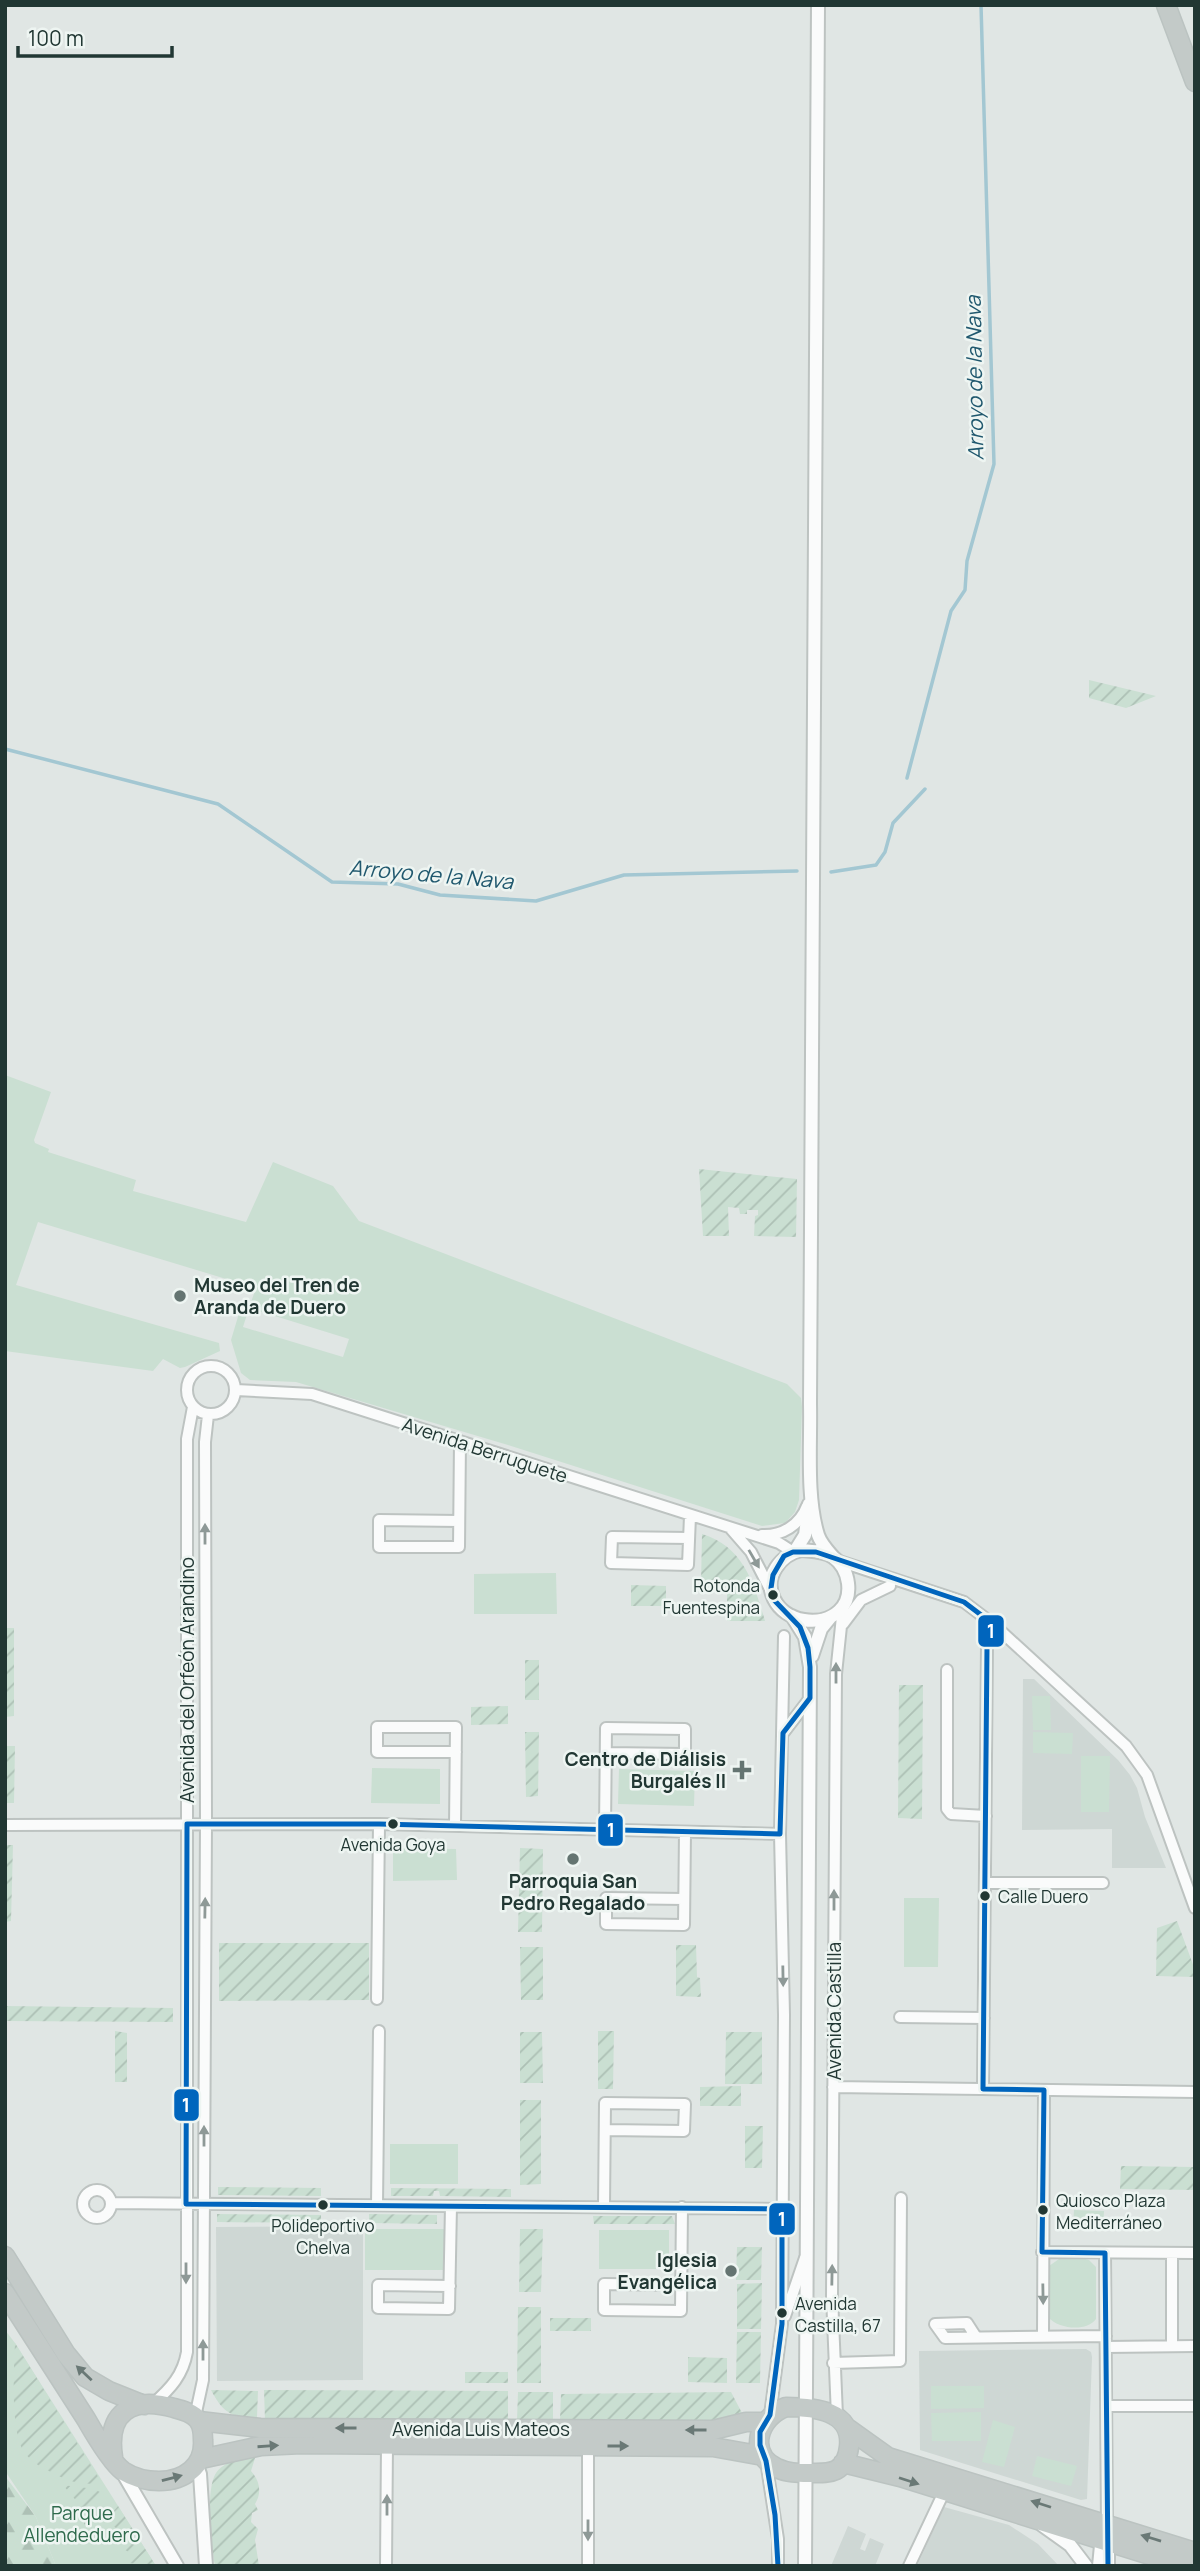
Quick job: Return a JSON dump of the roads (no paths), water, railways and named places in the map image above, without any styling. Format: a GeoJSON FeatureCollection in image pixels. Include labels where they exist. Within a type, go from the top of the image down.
{"type":"FeatureCollection","features":[{"type":"Feature","properties":{"kind":"highway"},"geometry":{"type":"LineString","coordinates":[[1166,5],[1195,82]]}},
{"type":"Feature","properties":{"kind":"highway"},"geometry":{"type":"LineString","coordinates":[[5,2256],[66,2354],[85,2377],[109,2391],[148,2405],[183,2411],[197,2419],[203,2435],[205,2460],[181,2476],[167,2481],[144,2480],[117,2463],[100,2442],[5,2293]]}},
{"type":"Feature","properties":{"kind":"highway"},"geometry":{"type":"LineString","coordinates":[[117,2463],[110,2441],[114,2424],[125,2412],[148,2405]]}},
{"type":"Feature","properties":{"kind":"highway","name":"Avenida Luis Mateos"},"geometry":{"type":"LineString","coordinates":[[197,2419],[260,2428],[713,2430],[767,2419],[786,2407],[807,2407]]}},
{"type":"Feature","properties":{"kind":"highway"},"geometry":{"type":"LineString","coordinates":[[807,2407],[827,2411],[888,2457],[1105,2536],[1159,2563],[1185,2566]]}},
{"type":"Feature","properties":{"kind":"highway"},"geometry":{"type":"LineString","coordinates":[[764,2458],[760,2445],[767,2419]]}},
{"type":"Feature","properties":{"kind":"highway"},"geometry":{"type":"LineString","coordinates":[[805,2473],[828,2473],[839,2469],[848,2455],[849,2444],[841,2422]]}},
{"type":"Feature","properties":{"kind":"highway","name":"Avenida Luis Mateos"},"geometry":{"type":"LineString","coordinates":[[205,2460],[261,2446],[713,2447],[764,2458],[786,2472],[805,2473]]}},
{"type":"Feature","properties":{"kind":"highway"},"geometry":{"type":"LineString","coordinates":[[843,2463],[900,2477],[1033,2519],[1105,2536],[1195,2552]]}},
{"type":"Feature","properties":{"kind":"street"},"geometry":{"type":"LineString","coordinates":[[772,1594],[775,1568],[784,1556],[794,1551],[805,1535],[811,1492],[818,5]]}},
{"type":"Feature","properties":{"kind":"street"},"geometry":{"type":"LineString","coordinates":[[211,1365],[224,1368],[233,1378],[236,1390],[228,1409],[219,1414],[208,1415],[193,1407],[186,1388],[190,1378],[199,1369],[211,1365]]}},
{"type":"Feature","properties":{"kind":"street","name":"Avenida Berruguete"},"geometry":{"type":"LineString","coordinates":[[236,1390],[312,1394],[779,1543],[794,1551]]}},
{"type":"Feature","properties":{"kind":"street","name":"Avenida del Orfeón Arandino"},"geometry":{"type":"LineString","coordinates":[[148,2405],[167,2391],[182,2372],[187,2352],[187,1439],[193,1407]]}},
{"type":"Feature","properties":{"kind":"street","name":"Avenida del Orfeón Arandino"},"geometry":{"type":"LineString","coordinates":[[197,2419],[203,2380],[205,1442],[208,1415]]}},
{"type":"Feature","properties":{"kind":"street"},"geometry":{"type":"LineString","coordinates":[[459,1521],[379,1520],[379,1547],[458,1547],[459,1521],[460,1441]]}},
{"type":"Feature","properties":{"kind":"street"},"geometry":{"type":"LineString","coordinates":[[752,1535],[768,1536],[788,1529],[804,1513],[811,1492]]}},
{"type":"Feature","properties":{"kind":"street"},"geometry":{"type":"LineString","coordinates":[[811,1492],[819,1538],[847,1579],[845,1603]]}},
{"type":"Feature","properties":{"kind":"street"},"geometry":{"type":"LineString","coordinates":[[689,1538],[612,1537],[611,1563],[688,1565],[690,1516]]}},
{"type":"Feature","properties":{"kind":"street"},"geometry":{"type":"LineString","coordinates":[[731,1529],[751,1552],[779,1606],[792,1616],[812,1620],[831,1618],[845,1603],[871,1589],[909,1584]]}},
{"type":"Feature","properties":{"kind":"street"},"geometry":{"type":"LineString","coordinates":[[794,1551],[816,1552],[964,1602],[993,1625],[1126,1746],[1143,1767],[1195,1908]]}},
{"type":"Feature","properties":{"kind":"street"},"geometry":{"type":"LineString","coordinates":[[840,1629],[861,1600],[890,1586]]}},
{"type":"Feature","properties":{"kind":"street","name":"Avenida Castilla"},"geometry":{"type":"LineString","coordinates":[[841,2422],[833,2363],[833,2087],[836,1664],[845,1603]]}},
{"type":"Feature","properties":{"kind":"street","name":"Avenida Castilla"},"geometry":{"type":"LineString","coordinates":[[792,1616],[805,1637],[810,1667],[805,2566]]}},
{"type":"Feature","properties":{"kind":"street","name":"Avenida Castilla"},"geometry":{"type":"LineString","coordinates":[[810,1667],[817,1639],[831,1618]]}},
{"type":"Feature","properties":{"kind":"street"},"geometry":{"type":"LineString","coordinates":[[984,2089],[987,1646],[993,1625]]}},
{"type":"Feature","properties":{"kind":"street","name":"Avenida Castilla"},"geometry":{"type":"LineString","coordinates":[[767,2419],[782,2323],[783,2015],[780,1834],[784,1636]]}},
{"type":"Feature","properties":{"kind":"street"},"geometry":{"type":"LineString","coordinates":[[947,1670],[947,1808],[951,1814],[957,1816],[985,1816]]}},
{"type":"Feature","properties":{"kind":"street"},"geometry":{"type":"LineString","coordinates":[[783,1733],[810,1698]]}},
{"type":"Feature","properties":{"kind":"street"},"geometry":{"type":"LineString","coordinates":[[455,1826],[456,1752],[456,1727],[377,1727],[377,1752],[456,1752]]}},
{"type":"Feature","properties":{"kind":"street"},"geometry":{"type":"LineString","coordinates":[[605,1829],[606,1728],[685,1729],[685,1754],[606,1753]]}},
{"type":"Feature","properties":{"kind":"street"},"geometry":{"type":"LineString","coordinates":[[5,1825],[379,1824],[780,1834]]}},
{"type":"Feature","properties":{"kind":"street"},"geometry":{"type":"LineString","coordinates":[[377,1999],[379,1824]]}},
{"type":"Feature","properties":{"kind":"street"},"geometry":{"type":"LineString","coordinates":[[684,1899],[606,1898],[606,1924],[684,1925],[685,1832]]}},
{"type":"Feature","properties":{"kind":"street"},"geometry":{"type":"LineString","coordinates":[[985,1883],[1103,1883]]}},
{"type":"Feature","properties":{"kind":"street"},"geometry":{"type":"LineString","coordinates":[[900,2017],[984,2018]]}},
{"type":"Feature","properties":{"kind":"street"},"geometry":{"type":"LineString","coordinates":[[377,2205],[379,2031]]}},
{"type":"Feature","properties":{"kind":"street"},"geometry":{"type":"LineString","coordinates":[[833,2087],[1195,2092]]}},
{"type":"Feature","properties":{"kind":"street"},"geometry":{"type":"LineString","coordinates":[[1043,2336],[1044,2090]]}},
{"type":"Feature","properties":{"kind":"street"},"geometry":{"type":"LineString","coordinates":[[604,2207],[605,2103],[685,2104],[684,2131],[605,2130]]}},
{"type":"Feature","properties":{"kind":"street"},"geometry":{"type":"LineString","coordinates":[[833,2363],[900,2361],[901,2198]]}},
{"type":"Feature","properties":{"kind":"street"},"geometry":{"type":"LineString","coordinates":[[111,2203],[782,2209]]}},
{"type":"Feature","properties":{"kind":"street"},"geometry":{"type":"LineString","coordinates":[[450,2286],[378,2285],[378,2308],[449,2309],[450,2286],[451,2206]]}},
{"type":"Feature","properties":{"kind":"street"},"geometry":{"type":"LineString","coordinates":[[681,2285],[604,2284],[604,2310],[681,2311],[682,2207]]}},
{"type":"Feature","properties":{"kind":"street","name":"Avenida Castilla"},"geometry":{"type":"LineString","coordinates":[[782,2323],[807,2252]]}},
{"type":"Feature","properties":{"kind":"street"},"geometry":{"type":"LineString","coordinates":[[1042,2252],[1195,2253]]}},
{"type":"Feature","properties":{"kind":"street"},"geometry":{"type":"LineString","coordinates":[[1105,2253],[1105,2536],[1108,2566]]}},
{"type":"Feature","properties":{"kind":"street"},"geometry":{"type":"LineString","coordinates":[[1172,2253],[1172,2346]]}},
{"type":"Feature","properties":{"kind":"street"},"geometry":{"type":"LineString","coordinates":[[975,2337],[1043,2336],[1195,2346]]}},
{"type":"Feature","properties":{"kind":"street"},"geometry":{"type":"LineString","coordinates":[[1106,2406],[1195,2406]]}},
{"type":"Feature","properties":{"kind":"street"},"geometry":{"type":"LineString","coordinates":[[386,2566],[387,2445]]}},
{"type":"Feature","properties":{"kind":"street"},"geometry":{"type":"LineString","coordinates":[[588,2446],[589,2566]]}},
{"type":"Feature","properties":{"kind":"street"},"geometry":{"type":"LineString","coordinates":[[764,2458],[778,2539],[778,2566]]}},
{"type":"Feature","properties":{"kind":"street"},"geometry":{"type":"LineString","coordinates":[[201,2499],[206,2479],[205,2460]]}},
{"type":"Feature","properties":{"kind":"street"},"geometry":{"type":"LineString","coordinates":[[205,2460],[201,2499],[206,2566]]}},
{"type":"Feature","properties":{"kind":"street"},"geometry":{"type":"LineString","coordinates":[[117,2463],[177,2566]]}},
{"type":"Feature","properties":{"kind":"street"},"geometry":{"type":"LineString","coordinates":[[910,2564],[944,2492]]}},
{"type":"Feature","properties":{"kind":"street"},"geometry":{"type":"LineString","coordinates":[[1033,2519],[1070,2545],[1086,2566]]}},
{"type":"Feature","properties":{"kind":"street"},"geometry":{"type":"LineString","coordinates":[[1098,2566],[1105,2536]]}},
{"type":"Feature","properties":{"kind":"waterway","name":"Arroyo de la Nava"},"geometry":{"type":"LineString","coordinates":[[907,778],[951,611],[965,590],[967,561],[994,464],[981,5]]}},
{"type":"Feature","properties":{"kind":"waterway","name":"Arroyo de la Nava"},"geometry":{"type":"LineString","coordinates":[[5,749],[218,804],[332,882],[398,884],[440,895],[536,901],[624,875],[797,871]]}},
{"type":"Feature","properties":{"kind":"waterway","name":"Arroyo de la Nava"},"geometry":{"type":"LineString","coordinates":[[831,872],[876,865],[885,852],[893,823],[925,789]]}},
{"type":"Feature","properties":{"kind":"place","name":"Museo del Tren de Aranda de Duero"},"geometry":{"type":"Point","coordinates":[180,1296]}},
{"type":"Feature","properties":{"kind":"place","name":"Rotonda Fuentespina"},"geometry":{"type":"Point","coordinates":[773,1595]}},
{"type":"Feature","properties":{"kind":"place","name":"Centro de Diálisis Burgalés II"},"geometry":{"type":"Point","coordinates":[742,1770]}},
{"type":"Feature","properties":{"kind":"place","name":"Avenida Goya"},"geometry":{"type":"Point","coordinates":[393,1824]}},
{"type":"Feature","properties":{"kind":"place","name":"Parroquia San Pedro Regalado"},"geometry":{"type":"Point","coordinates":[573,1859]}},
{"type":"Feature","properties":{"kind":"place","name":"Calle Duero"},"geometry":{"type":"Point","coordinates":[985,1896]}},
{"type":"Feature","properties":{"kind":"place","name":"Polideportivo Chelva"},"geometry":{"type":"Point","coordinates":[323,2205]}},
{"type":"Feature","properties":{"kind":"place","name":"Quiosco Plaza Mediterráneo"},"geometry":{"type":"Point","coordinates":[1043,2210]}},
{"type":"Feature","properties":{"kind":"place","name":"Iglesia Evangélica"},"geometry":{"type":"Point","coordinates":[731,2271]}},
{"type":"Feature","properties":{"kind":"place","name":"Avenida Castilla, 67"},"geometry":{"type":"Point","coordinates":[782,2313]}},
{"type":"Feature","properties":{"kind":"park label","name":"Parque Allendeduero"},"geometry":{"type":"Point","coordinates":[82,2524]}}]}
